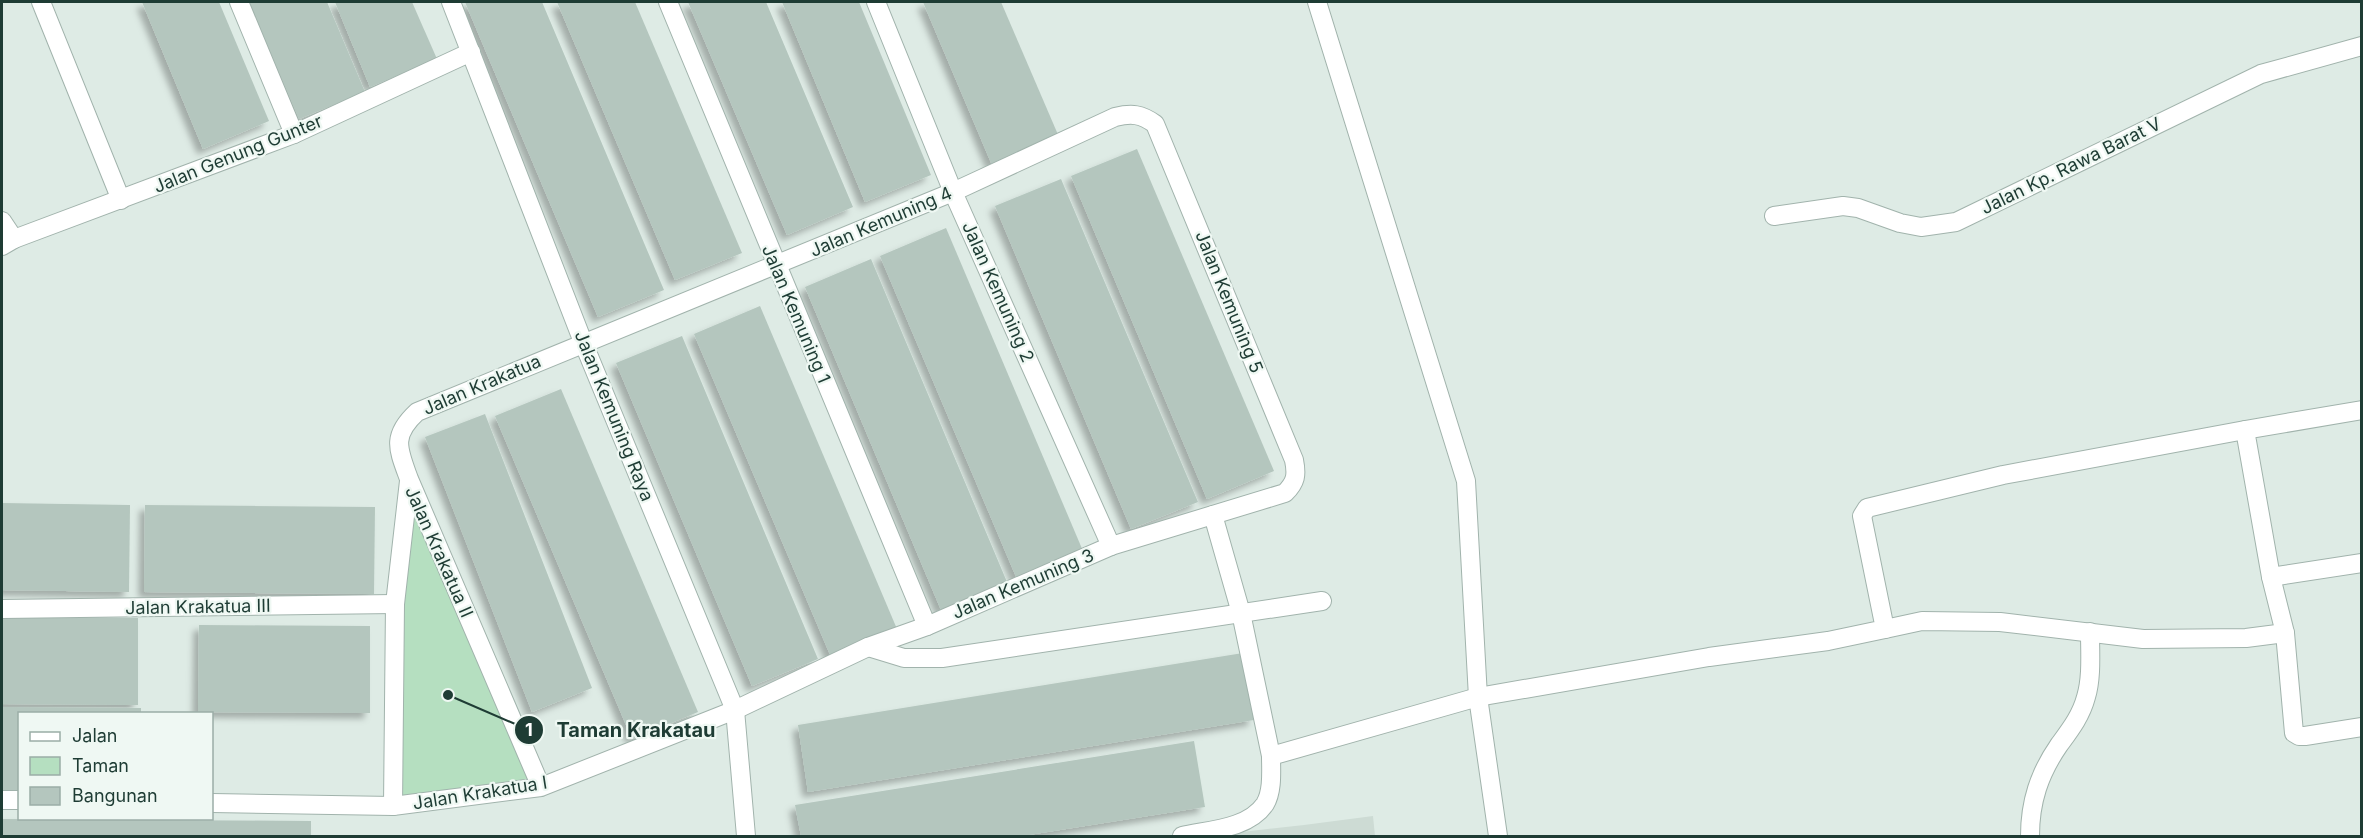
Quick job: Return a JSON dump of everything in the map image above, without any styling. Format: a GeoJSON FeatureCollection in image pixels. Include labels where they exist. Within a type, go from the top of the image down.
{"type":"FeatureCollection","features":[{"type":"Feature","properties":{"kind":"street"},"geometry":{"type":"LineString","coordinates":[[41,2],[122,200]]}},
{"type":"Feature","properties":{"kind":"street"},"geometry":{"type":"LineString","coordinates":[[238,2],[294,134]]}},
{"type":"Feature","properties":{"kind":"street","name":"Jalan Kemuning Raya"},"geometry":{"type":"LineString","coordinates":[[451,2],[583,342],[735,710],[746,837]]}},
{"type":"Feature","properties":{"kind":"street","name":"Jalan Kemuning 1"},"geometry":{"type":"LineString","coordinates":[[668,2],[927,626]]}},
{"type":"Feature","properties":{"kind":"street","name":"Jalan Kemuning 2"},"geometry":{"type":"LineString","coordinates":[[876,2],[953,192],[1111,546]]}},
{"type":"Feature","properties":{"kind":"street"},"geometry":{"type":"LineString","coordinates":[[1317,2],[1466,482],[1478,697],[1498,837]]}},
{"type":"Feature","properties":{"kind":"street","name":"Jalan Kp. Rawa Barat V"},"geometry":{"type":"LineString","coordinates":[[1774,216],[1843,206],[1858,208],[1900,223],[1921,227],[1956,222],[2261,74],[2361,46]]}},
{"type":"Feature","properties":{"kind":"street","name":"Jalan Genung Gunter"},"geometry":{"type":"LineString","coordinates":[[8,242],[294,134],[471,52]]}},
{"type":"Feature","properties":{"kind":"street","name":"Jalan Kemuning 4"},"geometry":{"type":"LineString","coordinates":[[583,342],[776,266],[953,192],[1115,117],[1132,114],[1145,116],[1155,124],[1165,144]]}},
{"type":"Feature","properties":{"kind":"street","name":"Jalan Kemuning 5"},"geometry":{"type":"LineString","coordinates":[[1165,144],[1294,460]]}},
{"type":"Feature","properties":{"kind":"street"},"geometry":{"type":"LineString","coordinates":[[2,221],[8,242]]}},
{"type":"Feature","properties":{"kind":"street","name":"Jalan Krakatua"},"geometry":{"type":"LineString","coordinates":[[409,479],[399,452],[399,438],[404,424],[417,412],[583,342]]}},
{"type":"Feature","properties":{"kind":"street"},"geometry":{"type":"LineString","coordinates":[[1885,629],[1862,516],[1867,508],[2002,475],[2361,410]]}},
{"type":"Feature","properties":{"kind":"street"},"geometry":{"type":"LineString","coordinates":[[2245,430],[2271,578],[2284,633],[2294,733],[2299,736],[2361,727]]}},
{"type":"Feature","properties":{"kind":"street","name":"Jalan Kemuning 3"},"geometry":{"type":"LineString","coordinates":[[735,710],[868,647],[927,626],[1111,546],[1285,493],[1293,485],[1297,474],[1294,460]]}},
{"type":"Feature","properties":{"kind":"street","name":"Jalan Krakatua II"},"geometry":{"type":"LineString","coordinates":[[393,806],[395,604],[409,479]]}},
{"type":"Feature","properties":{"kind":"street","name":"Jalan Krakatua II"},"geometry":{"type":"LineString","coordinates":[[409,479],[541,787]]}},
{"type":"Feature","properties":{"kind":"street"},"geometry":{"type":"LineString","coordinates":[[1182,837],[1243,823],[1265,803],[1271,780],[1271,756],[1241,613],[1213,515]]}},
{"type":"Feature","properties":{"kind":"street"},"geometry":{"type":"LineString","coordinates":[[2271,578],[2361,563]]}},
{"type":"Feature","properties":{"kind":"street"},"geometry":{"type":"LineString","coordinates":[[868,647],[904,658],[942,658],[1322,601]]}},
{"type":"Feature","properties":{"kind":"street","name":"Jalan Krakatua III"},"geometry":{"type":"LineString","coordinates":[[2,609],[395,604]]}},
{"type":"Feature","properties":{"kind":"street"},"geometry":{"type":"LineString","coordinates":[[1271,756],[1478,697],[1709,657],[1828,641],[1922,621],[2000,622],[2143,639],[2246,638],[2284,633]]}},
{"type":"Feature","properties":{"kind":"street"},"geometry":{"type":"LineString","coordinates":[[2030,837],[2031,808],[2042,776],[2057,748],[2076,722],[2087,696],[2090,632]]}},
{"type":"Feature","properties":{"kind":"street","name":"Jalan Krakatua I"},"geometry":{"type":"LineString","coordinates":[[213,803],[393,806],[541,787],[735,710]]}},
{"type":"Feature","properties":{"kind":"street"},"geometry":{"type":"LineString","coordinates":[[2,800],[18,800]]}},
{"type":"Feature","properties":{"kind":"shaded area"},"geometry":{"type":"Polygon","coordinates":[[[1373,816],[1375,836],[1206,836],[1304,825],[1373,816]]]}},
{"type":"Feature","properties":{"kind":"green space"},"geometry":{"type":"Polygon","coordinates":[[[409,479],[541,787],[393,806],[409,479]]]}},
{"type":"Feature","properties":{"kind":"building"},"geometry":{"type":"Polygon","coordinates":[[[142,2],[219,2],[269,121],[203,149],[142,2]]]}},
{"type":"Feature","properties":{"kind":"building"},"geometry":{"type":"Polygon","coordinates":[[[249,2],[327,2],[365,92],[299,119],[249,2]]]}},
{"type":"Feature","properties":{"kind":"building"},"geometry":{"type":"Polygon","coordinates":[[[335,2],[412,2],[437,59],[370,87],[335,2]]]}},
{"type":"Feature","properties":{"kind":"building"},"geometry":{"type":"Polygon","coordinates":[[[465,2],[542,2],[664,290],[598,317],[465,2]]]}},
{"type":"Feature","properties":{"kind":"building"},"geometry":{"type":"Polygon","coordinates":[[[557,2],[635,2],[742,253],[675,280],[557,2]]]}},
{"type":"Feature","properties":{"kind":"building"},"geometry":{"type":"Polygon","coordinates":[[[688,2],[766,2],[853,207],[787,235],[688,2]]]}},
{"type":"Feature","properties":{"kind":"building"},"geometry":{"type":"Polygon","coordinates":[[[782,2],[859,2],[931,175],[865,202],[782,2]]]}},
{"type":"Feature","properties":{"kind":"building"},"geometry":{"type":"Polygon","coordinates":[[[923,2],[1001,2],[1059,137],[992,165],[923,2]]]}},
{"type":"Feature","properties":{"kind":"building"},"geometry":{"type":"Polygon","coordinates":[[[1137,149],[1274,471],[1207,499],[1071,176],[1137,149]]]}},
{"type":"Feature","properties":{"kind":"building"},"geometry":{"type":"Polygon","coordinates":[[[1061,179],[1198,502],[1131,529],[995,206],[1061,179]]]}},
{"type":"Feature","properties":{"kind":"building"},"geometry":{"type":"Polygon","coordinates":[[[946,228],[1083,551],[1017,579],[880,256],[946,228]]]}},
{"type":"Feature","properties":{"kind":"building"},"geometry":{"type":"Polygon","coordinates":[[[871,259],[1007,582],[941,610],[805,287],[871,259]]]}},
{"type":"Feature","properties":{"kind":"building"},"geometry":{"type":"Polygon","coordinates":[[[760,306],[897,629],[831,657],[694,334],[760,306]]]}},
{"type":"Feature","properties":{"kind":"building"},"geometry":{"type":"Polygon","coordinates":[[[682,336],[818,659],[752,686],[616,363],[682,336]]]}},
{"type":"Feature","properties":{"kind":"building"},"geometry":{"type":"Polygon","coordinates":[[[561,389],[698,712],[632,739],[495,416],[561,389]]]}},
{"type":"Feature","properties":{"kind":"building"},"geometry":{"type":"Polygon","coordinates":[[[485,414],[592,688],[532,712],[425,437],[485,414]]]}},
{"type":"Feature","properties":{"kind":"building"},"geometry":{"type":"Polygon","coordinates":[[[2,503],[130,505],[129,592],[2,590],[2,503]]]}},
{"type":"Feature","properties":{"kind":"building"},"geometry":{"type":"Polygon","coordinates":[[[145,505],[375,507],[374,594],[144,592],[145,505]]]}},
{"type":"Feature","properties":{"kind":"building"},"geometry":{"type":"Polygon","coordinates":[[[2,617],[138,618],[138,705],[2,704],[2,617]]]}},
{"type":"Feature","properties":{"kind":"building"},"geometry":{"type":"Polygon","coordinates":[[[199,625],[370,626],[370,713],[198,712],[199,625]]]}},
{"type":"Feature","properties":{"kind":"building"},"geometry":{"type":"Polygon","coordinates":[[[1243,653],[1254,720],[808,792],[798,725],[1243,653]]]}},
{"type":"Feature","properties":{"kind":"building"},"geometry":{"type":"Polygon","coordinates":[[[2,707],[141,708],[141,712],[18,712],[18,794],[2,794],[2,707]]]}},
{"type":"Feature","properties":{"kind":"building"},"geometry":{"type":"Polygon","coordinates":[[[1194,741],[1205,807],[1022,836],[801,836],[795,805],[1194,741]]]}},
{"type":"Feature","properties":{"kind":"building"},"geometry":{"type":"Polygon","coordinates":[[[2,819],[311,821],[311,836],[2,836],[2,819]]]}},
{"type":"Feature","properties":{"kind":"place","name":"Taman Krakatau"},"geometry":{"type":"Point","coordinates":[448,695]}}]}
